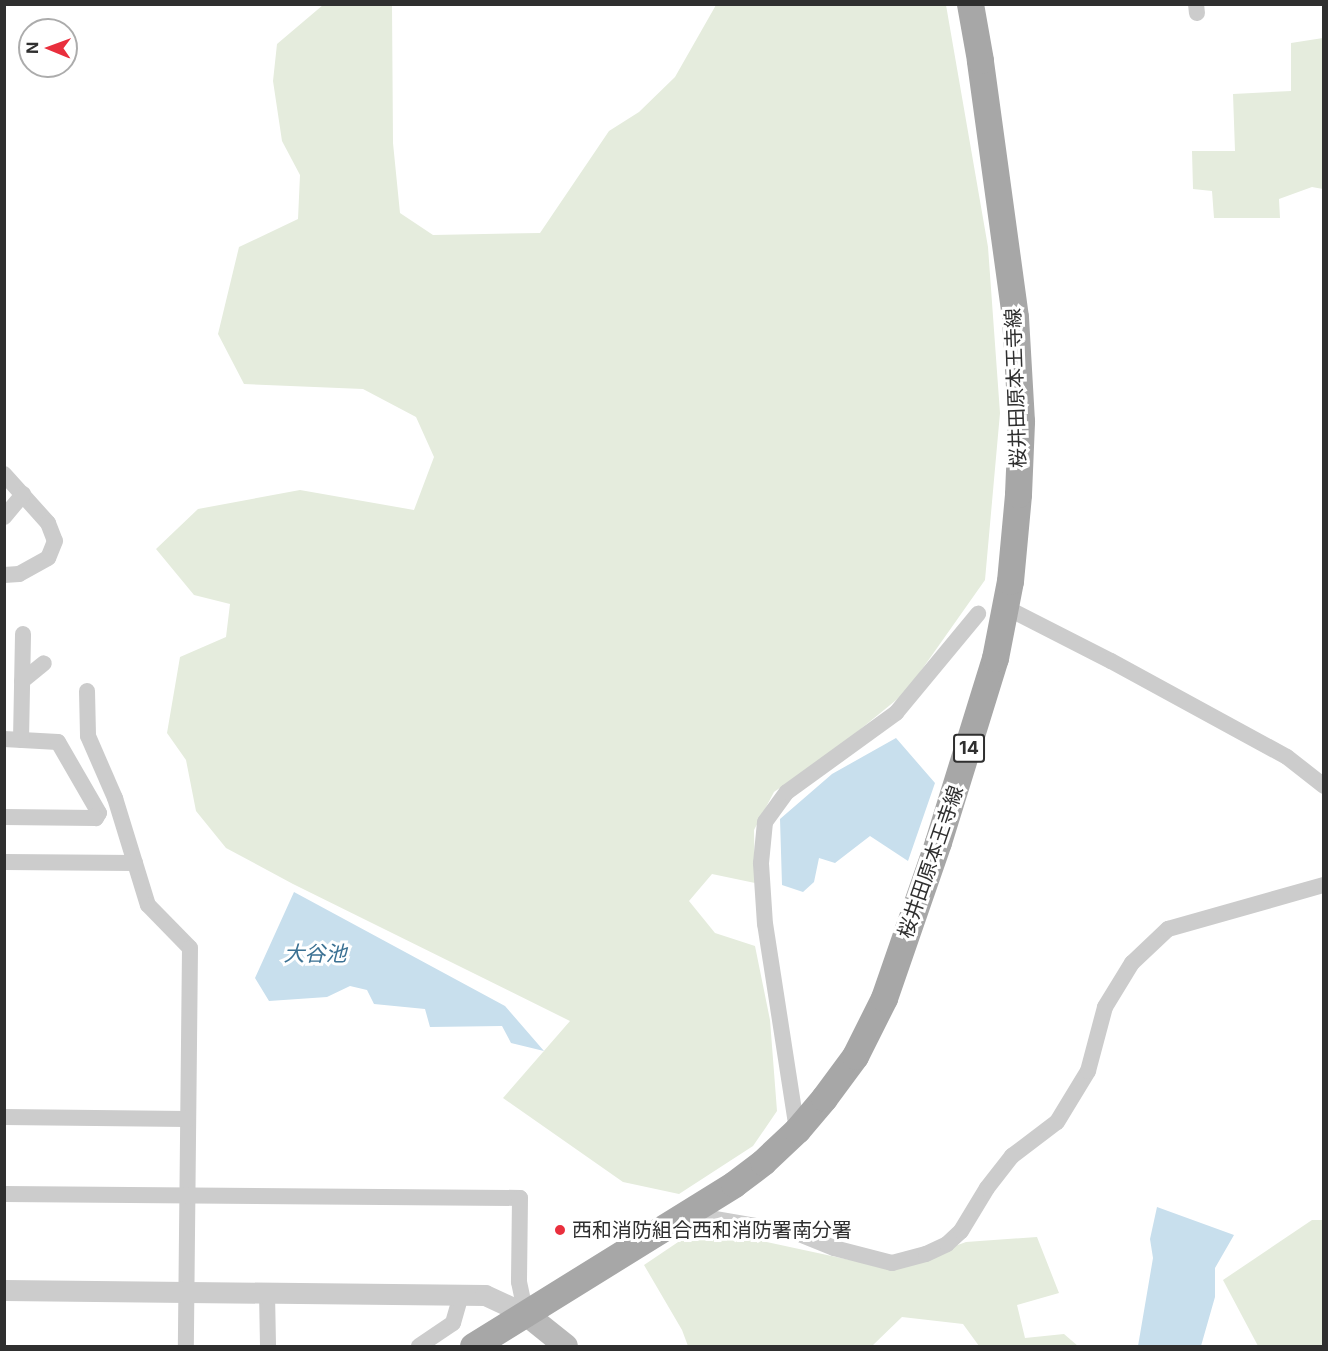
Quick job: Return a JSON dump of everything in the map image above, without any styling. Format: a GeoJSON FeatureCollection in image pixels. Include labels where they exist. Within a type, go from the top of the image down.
{"type":"FeatureCollection","features":[{"type":"Feature","properties":{"kind":"main road","name":"桜井田原本王寺線"},"geometry":{"type":"LineString","coordinates":[[473,1347],[734,1184],[797,1130],[855,1056],[884,998],[976,724],[995,658],[1005,607],[1018,494],[1019,377],[1007,256],[970,4]]}},
{"type":"Feature","properties":{"kind":"main road"},"geometry":{"type":"LineString","coordinates":[[526,1314],[566,1347]]}},
{"type":"Feature","properties":{"kind":"street"},"geometry":{"type":"LineString","coordinates":[[4,474],[48,523],[55,541],[48,558],[19,574],[4,575]]}},
{"type":"Feature","properties":{"kind":"street"},"geometry":{"type":"LineString","coordinates":[[4,517],[23,494]]}},
{"type":"Feature","properties":{"kind":"street"},"geometry":{"type":"LineString","coordinates":[[1005,607],[1111,661],[1287,757],[1323,786]]}},
{"type":"Feature","properties":{"kind":"street"},"geometry":{"type":"LineString","coordinates":[[797,1130],[765,924],[761,863],[765,822],[787,792],[896,713],[978,614]]}},
{"type":"Feature","properties":{"kind":"street"},"geometry":{"type":"LineString","coordinates":[[4,817],[96,818],[99,813],[58,742],[13,740],[22,681],[23,634]]}},
{"type":"Feature","properties":{"kind":"street"},"geometry":{"type":"LineString","coordinates":[[22,681],[44,663]]}},
{"type":"Feature","properties":{"kind":"street"},"geometry":{"type":"LineString","coordinates":[[87,691],[88,736],[115,798],[148,905],[190,948],[186,1347]]}},
{"type":"Feature","properties":{"kind":"street"},"geometry":{"type":"LineString","coordinates":[[4,862],[135,863]]}},
{"type":"Feature","properties":{"kind":"street"},"geometry":{"type":"LineString","coordinates":[[686,1214],[797,1233],[834,1248],[892,1263],[926,1254],[947,1244],[961,1231],[987,1188],[1012,1156],[1057,1122],[1062,1115],[1088,1071],[1105,1007],[1132,963],[1168,929],[1323,885]]}},
{"type":"Feature","properties":{"kind":"street"},"geometry":{"type":"LineString","coordinates":[[4,1117],[187,1119]]}},
{"type":"Feature","properties":{"kind":"street"},"geometry":{"type":"LineString","coordinates":[[4,1194],[520,1198],[519,1282],[526,1314]]}},
{"type":"Feature","properties":{"kind":"street"},"geometry":{"type":"LineString","coordinates":[[4,1290],[484,1295],[526,1314]]}},
{"type":"Feature","properties":{"kind":"street"},"geometry":{"type":"LineString","coordinates":[[267,1293],[268,1347]]}},
{"type":"Feature","properties":{"kind":"street"},"geometry":{"type":"LineString","coordinates":[[419,1347],[453,1323],[461,1295]]}},
{"type":"Feature","properties":{"kind":"green space"},"geometry":{"type":"Polygon","coordinates":[[[323,5],[392,5],[393,143],[400,213],[433,235],[540,233],[609,131],[639,112],[675,77],[716,5],[946,5],[988,247],[1000,413],[985,580],[906,692],[846,741],[774,792],[754,830],[755,883],[712,874],[689,901],[715,933],[755,946],[770,1020],[777,1111],[753,1146],[679,1194],[623,1182],[503,1098],[570,1021],[293,884],[226,848],[196,811],[186,760],[167,733],[180,657],[226,637],[230,604],[194,595],[156,549],[198,509],[300,490],[414,510],[434,457],[416,417],[363,389],[244,384],[218,334],[239,247],[298,219],[300,175],[282,141],[273,81],[277,44],[323,5]]]}},
{"type":"Feature","properties":{"kind":"green space"},"geometry":{"type":"Polygon","coordinates":[[[1323,38],[1323,189],[1312,187],[1279,199],[1280,218],[1214,218],[1212,191],[1193,189],[1192,151],[1235,151],[1233,94],[1291,91],[1291,43],[1323,38]]]}},
{"type":"Feature","properties":{"kind":"green space"},"geometry":{"type":"Polygon","coordinates":[[[1312,1220],[1323,1220],[1323,1346],[1258,1346],[1223,1280],[1312,1220]]]}},
{"type":"Feature","properties":{"kind":"green space"},"geometry":{"type":"Polygon","coordinates":[[[693,1232],[748,1238],[892,1269],[966,1242],[1037,1237],[1059,1293],[1017,1305],[1025,1338],[1064,1334],[1078,1346],[979,1346],[963,1324],[902,1317],[872,1346],[688,1346],[682,1330],[644,1265],[693,1232]]]}},
{"type":"Feature","properties":{"kind":"water"},"geometry":{"type":"Polygon","coordinates":[[[896,738],[935,783],[908,861],[870,836],[835,863],[819,858],[814,882],[803,892],[782,885],[780,819],[832,774],[896,738]]]}},
{"type":"Feature","properties":{"kind":"water","name":"大谷池"},"geometry":{"type":"Polygon","coordinates":[[[294,892],[505,1006],[544,1051],[511,1043],[502,1026],[430,1027],[425,1009],[374,1004],[367,990],[350,986],[327,997],[269,1001],[255,978],[294,892]]]}},
{"type":"Feature","properties":{"kind":"water"},"geometry":{"type":"Polygon","coordinates":[[[1157,1207],[1234,1235],[1215,1268],[1215,1297],[1201,1346],[1138,1346],[1153,1258],[1150,1239],[1157,1207]]]}},
{"type":"Feature","properties":{"kind":"place","name":"西和消防組合西和消防署南分署"},"geometry":{"type":"Point","coordinates":[560,1230]}}]}
